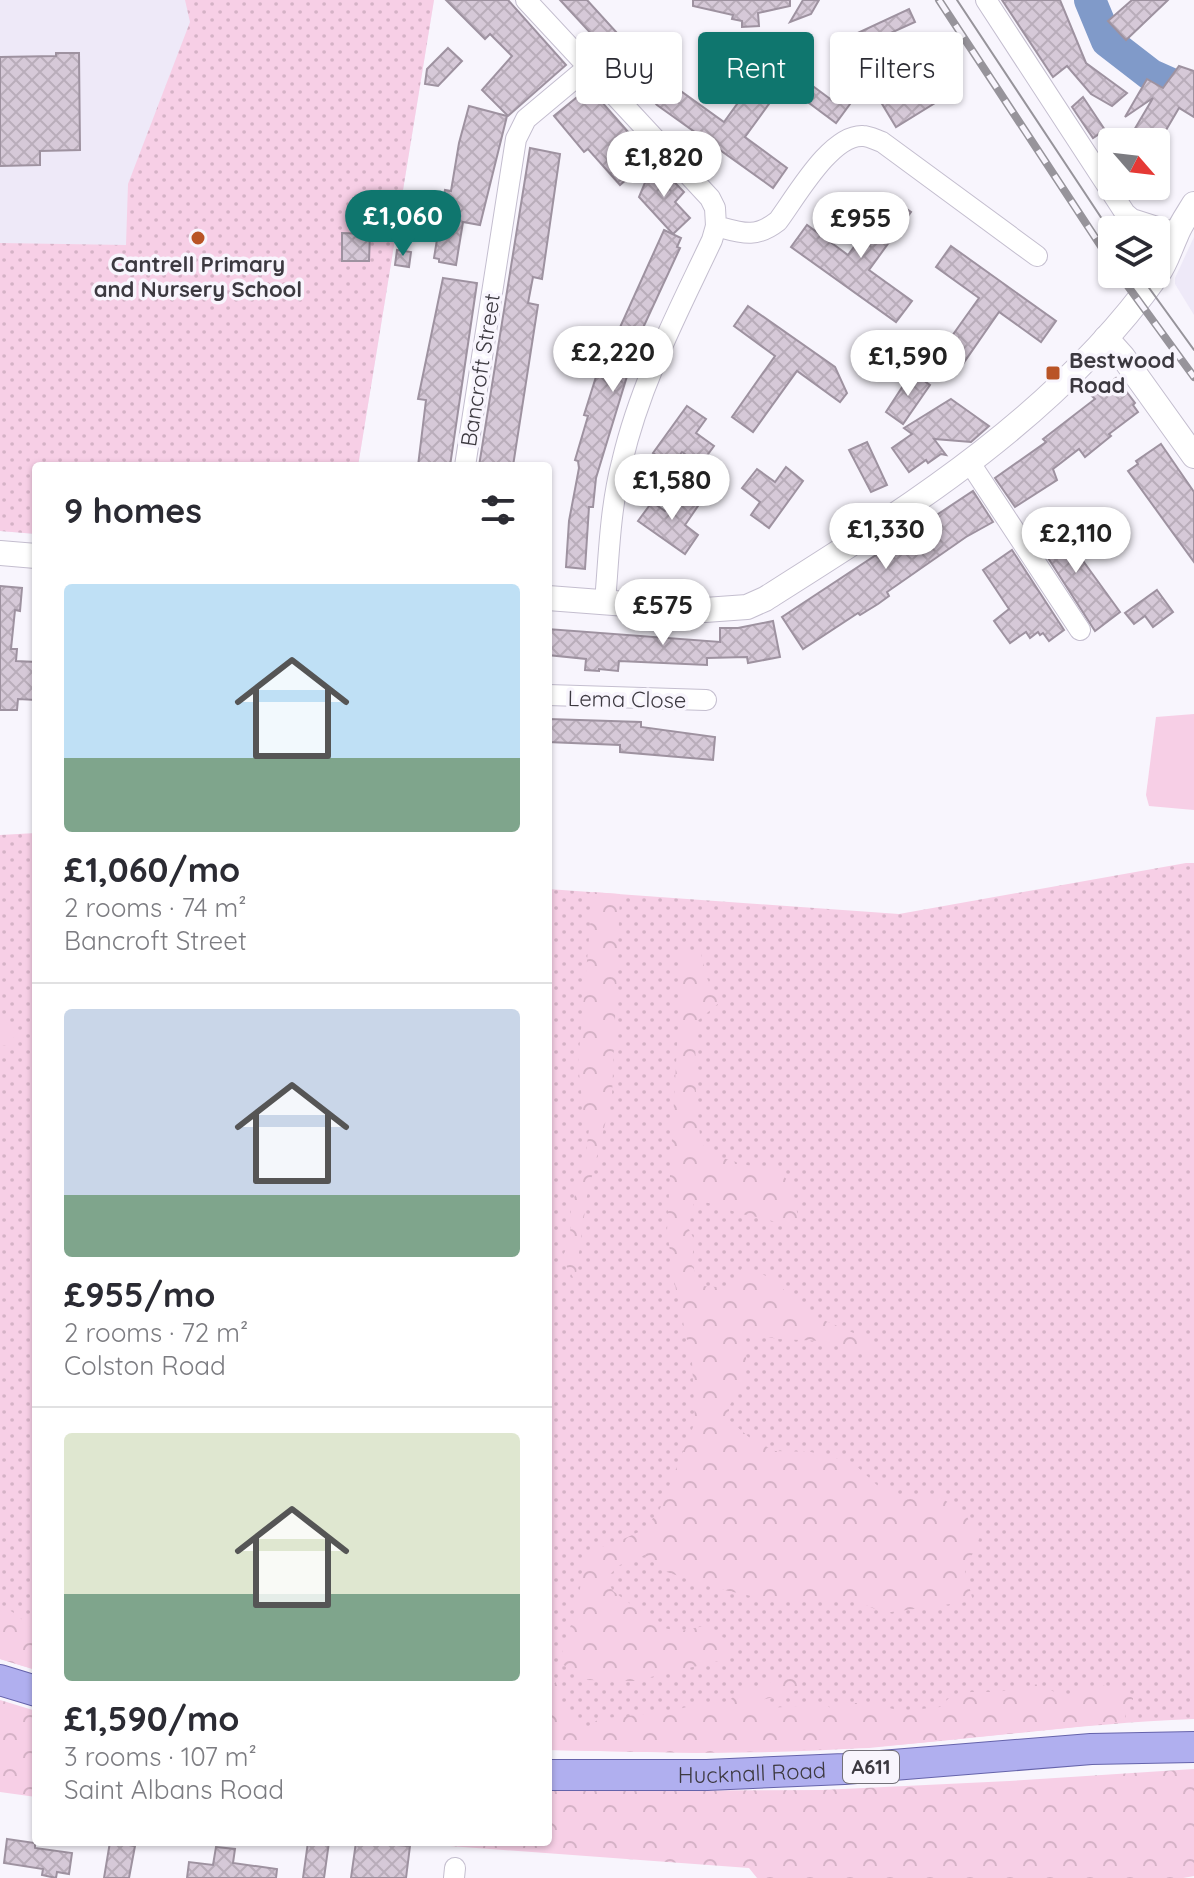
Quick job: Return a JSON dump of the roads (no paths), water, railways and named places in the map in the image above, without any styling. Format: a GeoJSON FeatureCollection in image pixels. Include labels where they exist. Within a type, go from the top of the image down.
{"type":"FeatureCollection","features":[{"type":"Feature","properties":{"kind":"main road"},"geometry":{"type":"LineString","coordinates":[[0,1680],[32,1690]]}},
{"type":"Feature","properties":{"kind":"main road","name":"Hucknall Road"},"geometry":{"type":"LineString","coordinates":[[552,1775],[707,1775],[844,1769],[1091,1749],[1194,1747]]}},
{"type":"Feature","properties":{"kind":"street"},"geometry":{"type":"LineString","coordinates":[[526,0],[576,56]]}},
{"type":"Feature","properties":{"kind":"street"},"geometry":{"type":"LineString","coordinates":[[986,0],[1125,213],[1132,219],[1176,233]]}},
{"type":"Feature","properties":{"kind":"street","name":"Bancroft Street"},"geometry":{"type":"LineString","coordinates":[[466,462],[516,139],[526,119],[576,77]]}},
{"type":"Feature","properties":{"kind":"street"},"geometry":{"type":"LineString","coordinates":[[605,602],[612,514],[622,461],[645,387],[716,226],[715,208],[710,198],[621,104]]}},
{"type":"Feature","properties":{"kind":"street"},"geometry":{"type":"LineString","coordinates":[[716,226],[754,234],[768,229],[778,221],[831,150],[849,138],[864,136],[882,142],[1037,256]]}},
{"type":"Feature","properties":{"kind":"street"},"geometry":{"type":"LineString","coordinates":[[552,598],[705,610],[747,607],[765,599],[970,463],[1019,424],[1106,338],[1157,276],[1176,233],[1194,204]]}},
{"type":"Feature","properties":{"kind":"street"},"geometry":{"type":"LineString","coordinates":[[1106,338],[1194,456]]}},
{"type":"Feature","properties":{"kind":"street"},"geometry":{"type":"LineString","coordinates":[[970,463],[1080,630]]}},
{"type":"Feature","properties":{"kind":"street"},"geometry":{"type":"LineString","coordinates":[[0,553],[32,556]]}},
{"type":"Feature","properties":{"kind":"street","name":"Lema Close"},"geometry":{"type":"LineString","coordinates":[[552,695],[706,700]]}},
{"type":"Feature","properties":{"kind":"waterway"},"geometry":{"type":"LineString","coordinates":[[1090,0],[1107,41],[1151,75],[1194,94]]}},
{"type":"Feature","properties":{"kind":"tram line"},"geometry":{"type":"LineString","coordinates":[[957,0],[1100,216]]}},
{"type":"Feature","properties":{"kind":"tram line"},"geometry":{"type":"LineString","coordinates":[[1149,288],[1194,350]]}},
{"type":"Feature","properties":{"kind":"railway"},"geometry":{"type":"LineString","coordinates":[[939,0],[1098,242]]}},
{"type":"Feature","properties":{"kind":"railway"},"geometry":{"type":"LineString","coordinates":[[1129,288],[1194,377]]}},
{"type":"Feature","properties":{"kind":"place","name":"Cantrell Primary and Nursery School"},"geometry":{"type":"Point","coordinates":[198,238]}},
{"type":"Feature","properties":{"kind":"place","name":"Bestwood Road"},"geometry":{"type":"Point","coordinates":[1053,373]}}]}
